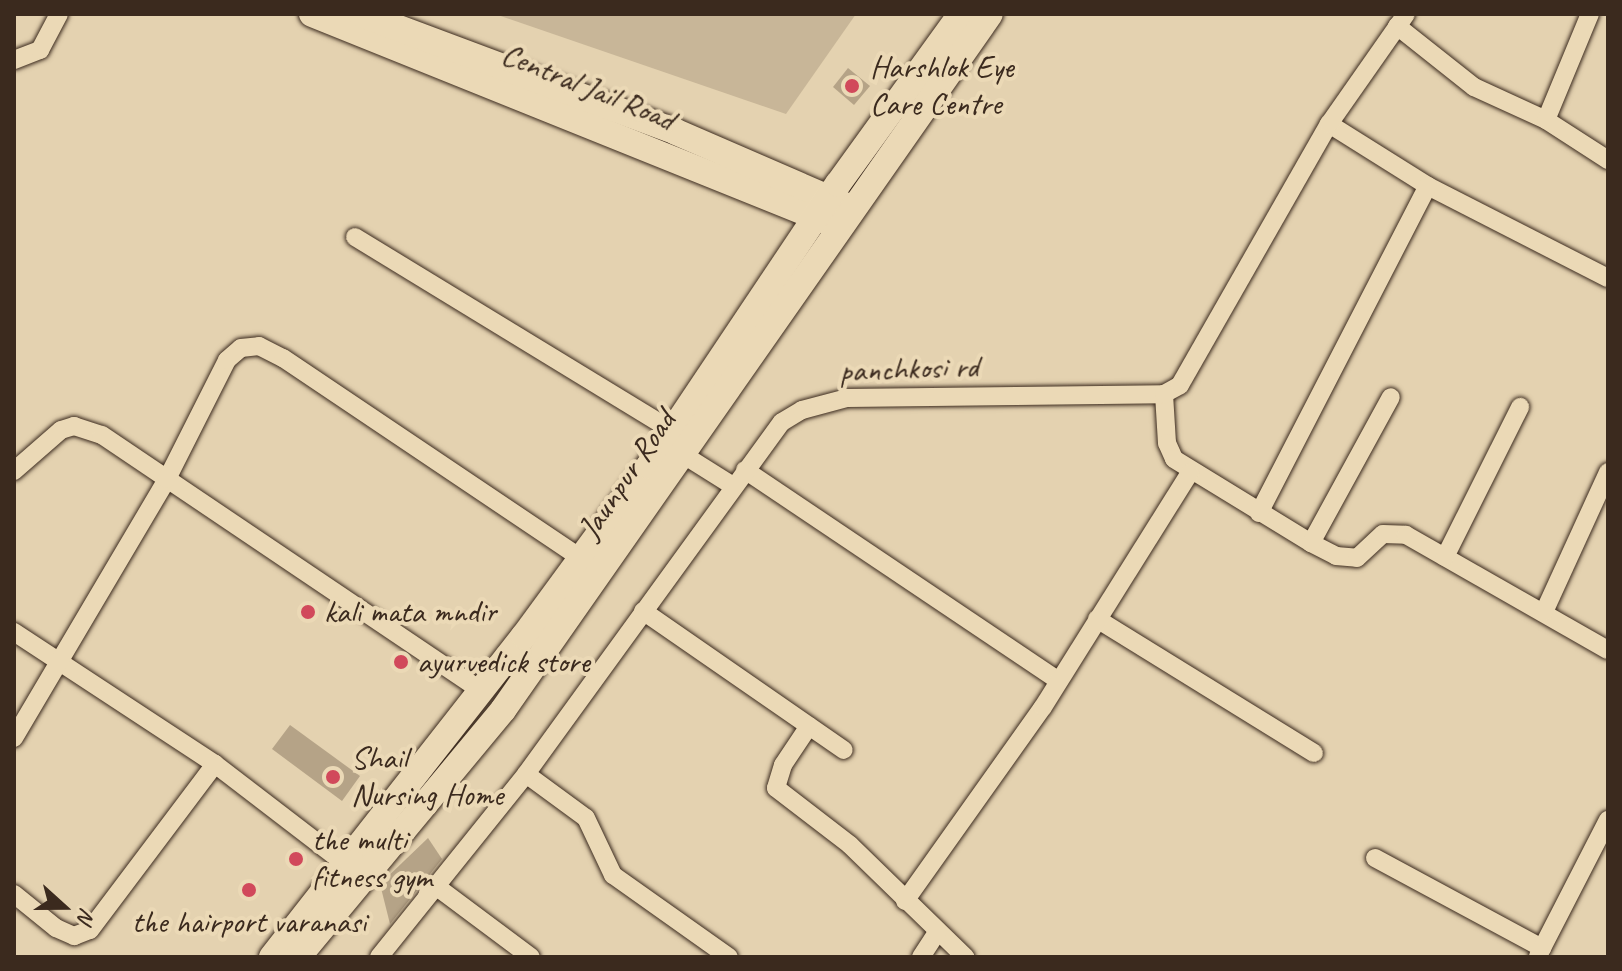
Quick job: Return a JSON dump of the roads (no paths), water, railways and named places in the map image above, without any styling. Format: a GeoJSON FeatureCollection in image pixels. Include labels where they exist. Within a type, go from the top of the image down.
{"type":"FeatureCollection","features":[{"type":"Feature","properties":{"kind":"street"},"geometry":{"type":"LineString","coordinates":[[14,60],[40,50],[59,14]]}},
{"type":"Feature","properties":{"kind":"street","name":"Central Jail Road"},"geometry":{"type":"LineString","coordinates":[[312,14],[440,54],[834,212]]}},
{"type":"Feature","properties":{"kind":"street"},"geometry":{"type":"LineString","coordinates":[[361,14],[440,54]]}},
{"type":"Feature","properties":{"kind":"street","name":"Jaunpur Road"},"geometry":{"type":"LineString","coordinates":[[272,957],[503,710],[677,442],[834,212],[961,14]]}},
{"type":"Feature","properties":{"kind":"street","name":"Jaunpur Road"},"geometry":{"type":"LineString","coordinates":[[834,212],[990,14]]}},
{"type":"Feature","properties":{"kind":"street"},"geometry":{"type":"LineString","coordinates":[[1546,120],[1590,14]]}},
{"type":"Feature","properties":{"kind":"street"},"geometry":{"type":"LineString","coordinates":[[1608,160],[1546,120],[1490,97],[1402,20],[1329,124],[1193,367],[1180,385],[1164,394],[1167,443],[1174,459],[1190,473],[1311,543],[1336,556],[1357,558],[1393,531],[1445,557],[1608,650]]}},
{"type":"Feature","properties":{"kind":"street"},"geometry":{"type":"LineString","coordinates":[[1329,124],[1428,186],[1608,278]]}},
{"type":"Feature","properties":{"kind":"street"},"geometry":{"type":"LineString","coordinates":[[1259,513],[1428,186]]}},
{"type":"Feature","properties":{"kind":"street"},"geometry":{"type":"LineString","coordinates":[[355,237],[677,442],[733,486]]}},
{"type":"Feature","properties":{"kind":"street"},"geometry":{"type":"LineString","coordinates":[[14,738],[167,479],[227,360],[241,348],[259,346],[581,558]]}},
{"type":"Feature","properties":{"kind":"street","name":"panchkosi rd"},"geometry":{"type":"LineString","coordinates":[[379,957],[526,774],[782,422],[802,410],[847,398],[1164,394]]}},
{"type":"Feature","properties":{"kind":"street"},"geometry":{"type":"LineString","coordinates":[[1311,543],[1391,397]]}},
{"type":"Feature","properties":{"kind":"street"},"geometry":{"type":"LineString","coordinates":[[1445,557],[1520,407]]}},
{"type":"Feature","properties":{"kind":"street"},"geometry":{"type":"LineString","coordinates":[[14,471],[61,430],[74,426],[102,435],[481,691]]}},
{"type":"Feature","properties":{"kind":"street","name":"Jaunpur Road"},"geometry":{"type":"LineString","coordinates":[[298,957],[353,870],[481,691],[581,558],[677,442]]}},
{"type":"Feature","properties":{"kind":"street"},"geometry":{"type":"LineString","coordinates":[[745,470],[1059,681]]}},
{"type":"Feature","properties":{"kind":"street"},"geometry":{"type":"LineString","coordinates":[[1544,612],[1608,472]]}},
{"type":"Feature","properties":{"kind":"street"},"geometry":{"type":"LineString","coordinates":[[905,901],[1059,681],[1190,473]]}},
{"type":"Feature","properties":{"kind":"street"},"geometry":{"type":"LineString","coordinates":[[643,611],[844,750]]}},
{"type":"Feature","properties":{"kind":"street"},"geometry":{"type":"LineString","coordinates":[[1097,619],[1314,753]]}},
{"type":"Feature","properties":{"kind":"street"},"geometry":{"type":"LineString","coordinates":[[14,632],[215,764],[353,870]]}},
{"type":"Feature","properties":{"kind":"street"},"geometry":{"type":"LineString","coordinates":[[809,726],[783,765],[776,788],[850,845],[965,957]]}},
{"type":"Feature","properties":{"kind":"street"},"geometry":{"type":"LineString","coordinates":[[14,894],[56,928],[74,936],[90,930],[215,764]]}},
{"type":"Feature","properties":{"kind":"street"},"geometry":{"type":"LineString","coordinates":[[526,774],[586,818],[613,875],[729,957]]}},
{"type":"Feature","properties":{"kind":"street"},"geometry":{"type":"LineString","coordinates":[[1375,858],[1539,952],[1608,820]]}},
{"type":"Feature","properties":{"kind":"street"},"geometry":{"type":"LineString","coordinates":[[437,887],[531,957]]}},
{"type":"Feature","properties":{"kind":"street"},"geometry":{"type":"LineString","coordinates":[[921,957],[937,932]]}},
{"type":"Feature","properties":{"kind":"place","name":"Harshlok Eye Care Centre"},"geometry":{"type":"Point","coordinates":[852,86]}},
{"type":"Feature","properties":{"kind":"place","name":"kali mata mndir"},"geometry":{"type":"Point","coordinates":[308,612]}},
{"type":"Feature","properties":{"kind":"place","name":"ayurvedick store"},"geometry":{"type":"Point","coordinates":[401,662]}},
{"type":"Feature","properties":{"kind":"place","name":"Shail Nursing Home"},"geometry":{"type":"Point","coordinates":[333,777]}},
{"type":"Feature","properties":{"kind":"place","name":"the multi fitness gym"},"geometry":{"type":"Point","coordinates":[296,859]}},
{"type":"Feature","properties":{"kind":"place","name":"the hairport varanasi"},"geometry":{"type":"Point","coordinates":[249,890]}}]}
